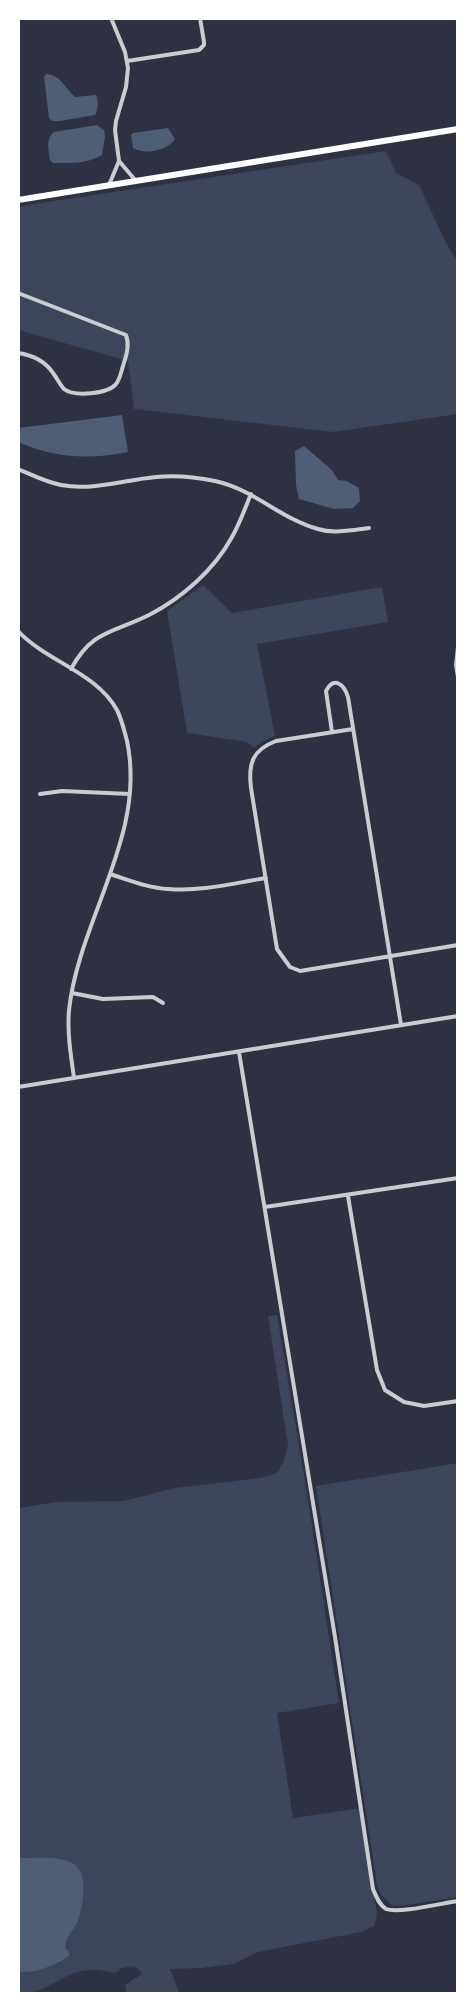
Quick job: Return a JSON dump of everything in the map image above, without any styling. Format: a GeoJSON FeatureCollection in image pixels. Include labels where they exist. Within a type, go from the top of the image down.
{"type":"FeatureCollection","features":[{"type":"Feature","properties":{"kind":"main road"},"geometry":{"type":"LineString","coordinates":[[18,200],[458,129]]}},
{"type":"Feature","properties":{"kind":"street"},"geometry":{"type":"LineString","coordinates":[[109,185],[119,161],[116,121],[126,87],[127,62],[111,18]]}},
{"type":"Feature","properties":{"kind":"street"},"geometry":{"type":"LineString","coordinates":[[127,62],[199,50],[204,42],[200,18]]}},
{"type":"Feature","properties":{"kind":"street"},"geometry":{"type":"LineString","coordinates":[[119,161],[136,181]]}},
{"type":"Feature","properties":{"kind":"street"},"geometry":{"type":"LineString","coordinates":[[18,293],[126,335],[128,340],[128,350],[118,382],[111,389],[91,393],[74,393],[64,389],[51,369],[41,361],[30,355],[18,353]]}},
{"type":"Feature","properties":{"kind":"street"},"geometry":{"type":"LineString","coordinates":[[18,469],[46,481],[72,487],[106,486],[155,477],[176,476],[213,480],[232,485],[298,521],[320,530],[369,528]]}},
{"type":"Feature","properties":{"kind":"street"},"geometry":{"type":"LineString","coordinates":[[71,669],[78,655],[88,644],[102,634],[148,615],[188,589],[205,573],[233,536],[251,494]]}},
{"type":"Feature","properties":{"kind":"street"},"geometry":{"type":"LineString","coordinates":[[18,631],[32,645],[95,684],[117,710],[129,749],[130,794],[124,830],[72,993],[68,1033],[74,1078]]}},
{"type":"Feature","properties":{"kind":"street"},"geometry":{"type":"LineString","coordinates":[[458,647],[456,664],[458,677]]}},
{"type":"Feature","properties":{"kind":"street"},"geometry":{"type":"LineString","coordinates":[[332,732],[326,691],[335,683],[345,688],[353,729],[401,1025]]}},
{"type":"Feature","properties":{"kind":"street"},"geometry":{"type":"LineString","coordinates":[[353,729],[276,741],[264,745],[256,753],[249,773],[277,949],[290,967],[300,971],[458,945]]}},
{"type":"Feature","properties":{"kind":"street"},"geometry":{"type":"LineString","coordinates":[[40,794],[71,791],[130,794]]}},
{"type":"Feature","properties":{"kind":"street"},"geometry":{"type":"LineString","coordinates":[[110,874],[143,885],[193,890],[266,878]]}},
{"type":"Feature","properties":{"kind":"street"},"geometry":{"type":"LineString","coordinates":[[72,993],[103,999],[153,997],[163,1003]]}},
{"type":"Feature","properties":{"kind":"street"},"geometry":{"type":"LineString","coordinates":[[18,1087],[458,1016]]}},
{"type":"Feature","properties":{"kind":"street"},"geometry":{"type":"LineString","coordinates":[[239,1052],[333,1627],[373,1889],[384,1908],[394,1911],[458,1901]]}},
{"type":"Feature","properties":{"kind":"street"},"geometry":{"type":"LineString","coordinates":[[265,1207],[458,1178]]}},
{"type":"Feature","properties":{"kind":"street"},"geometry":{"type":"LineString","coordinates":[[348,1196],[377,1370],[385,1390],[404,1402],[424,1406],[458,1401]]}},
{"type":"Feature","properties":{"kind":"shaded area"},"geometry":{"type":"Polygon","coordinates":[[[46,74],[59,79],[75,97],[96,95],[98,105],[95,115],[52,121],[49,118],[44,77],[46,74]]]}},
{"type":"Feature","properties":{"kind":"shaded area"},"geometry":{"type":"Polygon","coordinates":[[[97,125],[104,130],[102,155],[78,162],[53,163],[50,160],[49,141],[54,132],[97,125]]]}},
{"type":"Feature","properties":{"kind":"shaded area"},"geometry":{"type":"Polygon","coordinates":[[[168,128],[175,139],[162,149],[143,151],[133,148],[131,135],[133,133],[168,128]]]}},
{"type":"Feature","properties":{"kind":"shaded area"},"geometry":{"type":"Polygon","coordinates":[[[386,151],[396,173],[419,185],[458,263],[458,414],[333,432],[134,409],[128,361],[18,330],[18,208],[386,151]]]}},
{"type":"Feature","properties":{"kind":"shaded area"},"geometry":{"type":"Polygon","coordinates":[[[122,415],[128,452],[85,457],[72,456],[45,451],[18,442],[18,428],[122,415]]]}},
{"type":"Feature","properties":{"kind":"shaded area"},"geometry":{"type":"Polygon","coordinates":[[[304,446],[332,470],[338,480],[347,481],[359,488],[360,501],[353,508],[334,509],[299,499],[296,485],[295,451],[304,446]]]}},
{"type":"Feature","properties":{"kind":"shaded area"},"geometry":{"type":"Polygon","coordinates":[[[203,585],[232,613],[382,587],[388,622],[257,644],[275,736],[254,748],[247,742],[187,733],[167,611],[203,585]]]}},
{"type":"Feature","properties":{"kind":"shaded area"},"geometry":{"type":"Polygon","coordinates":[[[277,1315],[339,1703],[277,1713],[293,1818],[361,1808],[377,1915],[374,1926],[361,1932],[258,1952],[233,1964],[170,1969],[180,1994],[127,1994],[125,1985],[142,1974],[135,1966],[122,1968],[115,1973],[97,1970],[81,1971],[38,1990],[18,1994],[18,1508],[57,1502],[124,1501],[175,1488],[260,1478],[277,1473],[288,1446],[268,1316],[277,1315]]]}},
{"type":"Feature","properties":{"kind":"shaded area"},"geometry":{"type":"Polygon","coordinates":[[[458,1463],[458,1897],[401,1906],[391,1905],[380,1893],[377,1885],[316,1486],[458,1463]]]}},
{"type":"Feature","properties":{"kind":"shaded area"},"geometry":{"type":"Polygon","coordinates":[[[18,1858],[51,1858],[70,1862],[77,1866],[81,1873],[84,1890],[77,1923],[65,1944],[69,1956],[51,1966],[30,1972],[18,1971],[18,1858]]]}}]}
